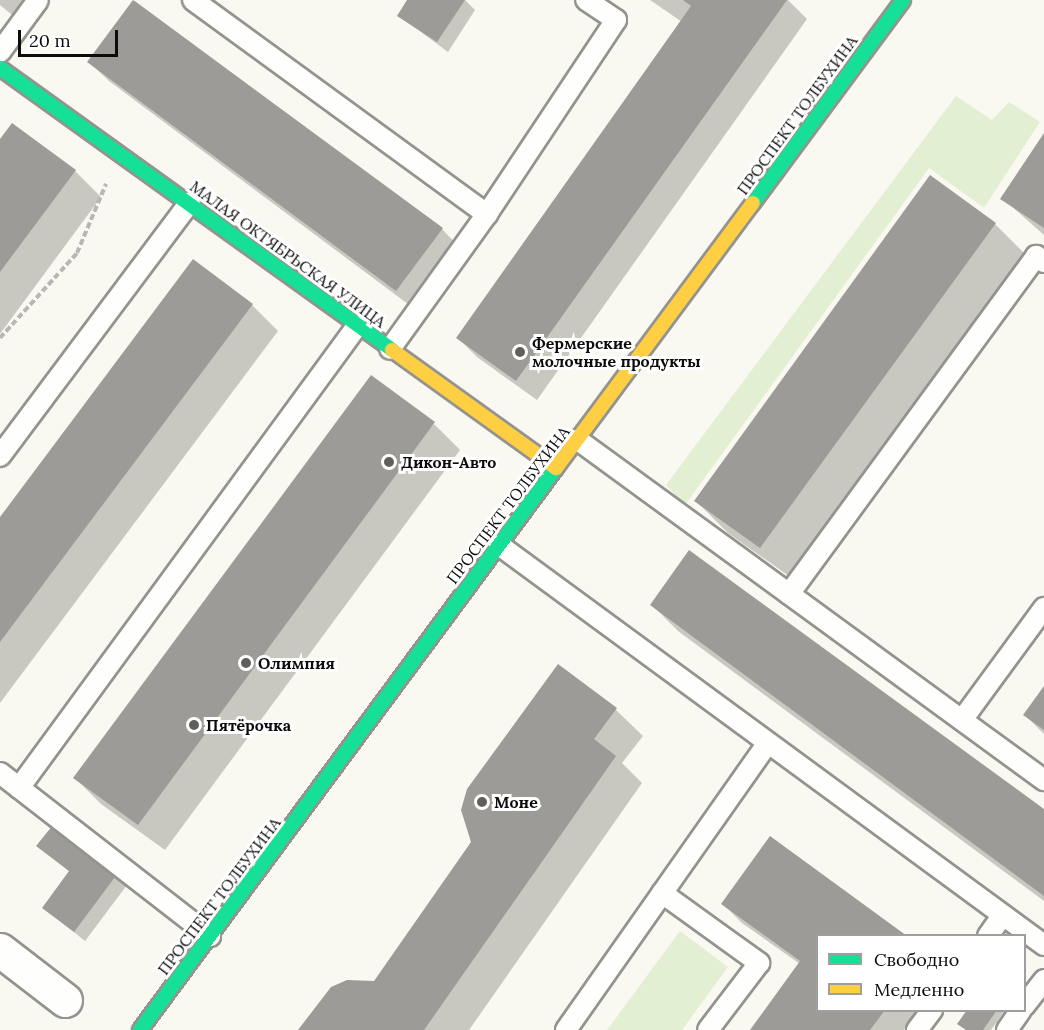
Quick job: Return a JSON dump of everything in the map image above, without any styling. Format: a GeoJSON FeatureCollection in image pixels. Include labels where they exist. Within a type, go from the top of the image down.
{"type":"FeatureCollection","features":[{"type":"Feature","properties":{"kind":"main road","name":"ПРОСПЕКТ ТОЛБУХИНА"},"geometry":{"type":"LineString","coordinates":[[140,1030],[903,0]]}},
{"type":"Feature","properties":{"kind":"main road","name":"МАЛАЯ ОКТЯБРЬСКАЯ УЛИЦА"},"geometry":{"type":"LineString","coordinates":[[0,68],[190,202],[357,326],[556,468]]}},
{"type":"Feature","properties":{"kind":"street"},"geometry":{"type":"LineString","coordinates":[[0,950],[65,1000]]}},
{"type":"Feature","properties":{"kind":"lane"},"geometry":{"type":"LineString","coordinates":[[0,52],[38,0]]}},
{"type":"Feature","properties":{"kind":"lane"},"geometry":{"type":"LineString","coordinates":[[193,0],[488,214]]}},
{"type":"Feature","properties":{"kind":"lane"},"geometry":{"type":"LineString","coordinates":[[390,349],[488,214],[616,21],[586,0]]}},
{"type":"Feature","properties":{"kind":"lane"},"geometry":{"type":"LineString","coordinates":[[0,456],[190,202]]}},
{"type":"Feature","properties":{"kind":"lane"},"geometry":{"type":"LineString","coordinates":[[789,594],[1036,256],[1044,262]]}},
{"type":"Feature","properties":{"kind":"lane"},"geometry":{"type":"LineString","coordinates":[[19,788],[357,326]]}},
{"type":"Feature","properties":{"kind":"lane"},"geometry":{"type":"LineString","coordinates":[[578,440],[1044,780]]}},
{"type":"Feature","properties":{"kind":"lane"},"geometry":{"type":"LineString","coordinates":[[499,545],[767,744],[1044,945]]}},
{"type":"Feature","properties":{"kind":"lane"},"geometry":{"type":"LineString","coordinates":[[962,720],[1044,608]]}},
{"type":"Feature","properties":{"kind":"lane"},"geometry":{"type":"LineString","coordinates":[[566,1030],[767,744]]}},
{"type":"Feature","properties":{"kind":"lane"},"geometry":{"type":"LineString","coordinates":[[0,773],[210,936]]}},
{"type":"Feature","properties":{"kind":"lane"},"geometry":{"type":"LineString","coordinates":[[662,893],[759,963],[708,1030]]}},
{"type":"Feature","properties":{"kind":"lane"},"geometry":{"type":"LineString","coordinates":[[988,934],[1002,916]]}},
{"type":"Feature","properties":{"kind":"lane"},"geometry":{"type":"LineString","coordinates":[[1026,1003],[1044,980]]}},
{"type":"Feature","properties":{"kind":"lane"},"geometry":{"type":"LineString","coordinates":[[917,1030],[931,1012]]}},
{"type":"Feature","properties":{"kind":"lane"},"geometry":{"type":"LineString","coordinates":[[1007,1030],[1020,1012]]}},
{"type":"Feature","properties":{"kind":"path"},"geometry":{"type":"LineString","coordinates":[[0,338],[77,253],[89,231],[95,204],[125,156]]}},
{"type":"Feature","properties":{"kind":"green space"},"geometry":{"type":"Polygon","coordinates":[[[956,96],[992,120],[1009,102],[1040,122],[984,208],[929,168],[685,505],[666,485],[956,96]]]}},
{"type":"Feature","properties":{"kind":"green space"},"geometry":{"type":"Polygon","coordinates":[[[680,931],[728,967],[682,1030],[607,1030],[680,931]]]}},
{"type":"Feature","properties":{"kind":"building"},"geometry":{"type":"Polygon","coordinates":[[[133,0],[443,228],[396,291],[87,62],[133,0]]]}},
{"type":"Feature","properties":{"kind":"building"},"geometry":{"type":"Polygon","coordinates":[[[407,0],[465,0],[437,42],[397,16],[407,0]]]}},
{"type":"Feature","properties":{"kind":"building"},"geometry":{"type":"Polygon","coordinates":[[[683,0],[787,0],[516,381],[456,338],[691,6],[683,0]]]}},
{"type":"Feature","properties":{"kind":"building"},"geometry":{"type":"Polygon","coordinates":[[[12,123],[76,170],[0,272],[0,139],[12,123]]]}},
{"type":"Feature","properties":{"kind":"building"},"geometry":{"type":"Polygon","coordinates":[[[1044,133],[1044,228],[1000,199],[1044,133]]]}},
{"type":"Feature","properties":{"kind":"building"},"geometry":{"type":"Polygon","coordinates":[[[930,175],[996,223],[760,548],[694,501],[930,175]]]}},
{"type":"Feature","properties":{"kind":"building"},"geometry":{"type":"Polygon","coordinates":[[[193,259],[253,304],[0,642],[0,517],[193,259]]]}},
{"type":"Feature","properties":{"kind":"building"},"geometry":{"type":"Polygon","coordinates":[[[371,375],[435,422],[138,825],[73,778],[371,375]]]}},
{"type":"Feature","properties":{"kind":"building"},"geometry":{"type":"Polygon","coordinates":[[[689,550],[1044,809],[1044,896],[650,605],[689,550]]]}},
{"type":"Feature","properties":{"kind":"building"},"geometry":{"type":"Polygon","coordinates":[[[558,664],[617,708],[594,739],[616,756],[424,1030],[298,1030],[331,987],[347,980],[374,981],[471,842],[461,810],[467,789],[558,664]]]}},
{"type":"Feature","properties":{"kind":"building"},"geometry":{"type":"Polygon","coordinates":[[[1044,686],[1044,730],[1023,715],[1044,686]]]}},
{"type":"Feature","properties":{"kind":"building"},"geometry":{"type":"Polygon","coordinates":[[[53,825],[118,873],[74,932],[42,908],[69,871],[36,846],[53,825]]]}},
{"type":"Feature","properties":{"kind":"building"},"geometry":{"type":"Polygon","coordinates":[[[770,836],[904,934],[816,934],[816,1012],[884,1012],[870,1030],[750,1030],[800,961],[721,904],[770,836]]]}},
{"type":"Feature","properties":{"kind":"building"},"geometry":{"type":"Polygon","coordinates":[[[966,1012],[996,1012],[983,1030],[966,1030],[957,1024],[966,1012]]]}},
{"type":"Feature","properties":{"kind":"traffic: fast"},"geometry":{"type":"LineString","coordinates":[[753,203],[903,0]]}},
{"type":"Feature","properties":{"kind":"traffic: fast"},"geometry":{"type":"LineString","coordinates":[[0,68],[392,350]]}},
{"type":"Feature","properties":{"kind":"traffic: fast"},"geometry":{"type":"LineString","coordinates":[[140,1030],[556,468]]}},
{"type":"Feature","properties":{"kind":"traffic: slow"},"geometry":{"type":"LineString","coordinates":[[556,468],[753,203]]}},
{"type":"Feature","properties":{"kind":"traffic: slow"},"geometry":{"type":"LineString","coordinates":[[392,350],[556,468]]}},
{"type":"Feature","properties":{"kind":"place","name":"Фермерские молочные продукты"},"geometry":{"type":"Point","coordinates":[520,352]}},
{"type":"Feature","properties":{"kind":"place","name":"Дикон-Авто"},"geometry":{"type":"Point","coordinates":[389,462]}},
{"type":"Feature","properties":{"kind":"place","name":"Олимпия"},"geometry":{"type":"Point","coordinates":[246,663]}},
{"type":"Feature","properties":{"kind":"place","name":"Пятёрочка"},"geometry":{"type":"Point","coordinates":[194,725]}},
{"type":"Feature","properties":{"kind":"place","name":"Моне"},"geometry":{"type":"Point","coordinates":[482,802]}}]}
